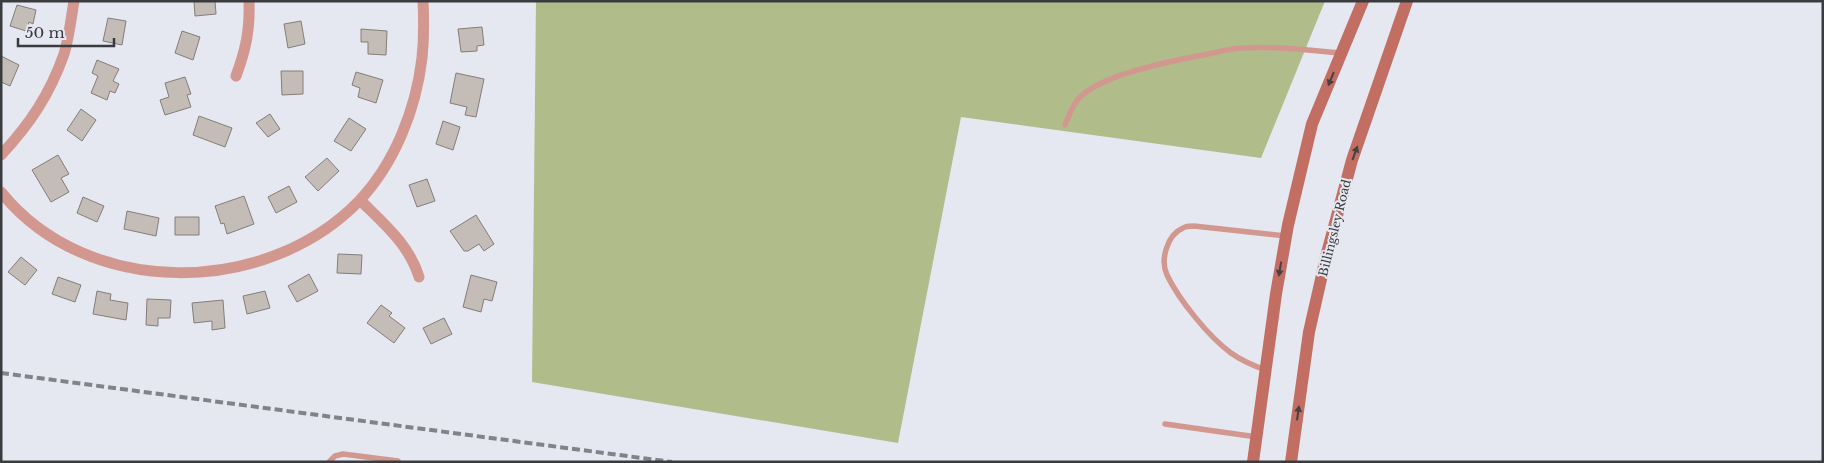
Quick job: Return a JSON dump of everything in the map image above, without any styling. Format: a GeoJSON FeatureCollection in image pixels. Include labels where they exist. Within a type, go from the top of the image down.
{"type":"FeatureCollection","features":[{"type":"Feature","properties":{"kind":"main road"},"geometry":{"type":"LineString","coordinates":[[1253,462],[1258,437],[1276,294],[1286,236],[1312,124],[1363,1]]}},
{"type":"Feature","properties":{"kind":"main road","name":"Billingsley Road"},"geometry":{"type":"LineString","coordinates":[[1291,462],[1309,332],[1327,253],[1352,160],[1408,1]]}},
{"type":"Feature","properties":{"kind":"street"},"geometry":{"type":"LineString","coordinates":[[1,155],[29,123],[56,74],[64,53],[74,1]]}},
{"type":"Feature","properties":{"kind":"street"},"geometry":{"type":"LineString","coordinates":[[236,76],[247,44],[250,27],[250,1]]}},
{"type":"Feature","properties":{"kind":"street"},"geometry":{"type":"LineString","coordinates":[[1,192],[18,211],[50,236],[78,252],[120,266],[147,271],[173,272],[226,269],[253,263],[282,253],[305,242],[332,224],[360,200],[395,150],[410,112],[418,83],[422,56],[423,1]]}},
{"type":"Feature","properties":{"kind":"street"},"geometry":{"type":"LineString","coordinates":[[360,200],[400,240],[411,257],[419,277]]}},
{"type":"Feature","properties":{"kind":"lane"},"geometry":{"type":"LineString","coordinates":[[1065,125],[1071,108],[1080,97],[1096,87],[1115,78],[1164,64],[1240,48],[1279,47],[1341,53]]}},
{"type":"Feature","properties":{"kind":"lane"},"geometry":{"type":"LineString","coordinates":[[1267,370],[1246,364],[1212,336],[1187,305],[1167,275],[1164,258],[1173,235],[1183,228],[1194,226],[1286,236]]}},
{"type":"Feature","properties":{"kind":"lane"},"geometry":{"type":"LineString","coordinates":[[1165,424],[1258,437]]}},
{"type":"Feature","properties":{"kind":"lane"},"geometry":{"type":"LineString","coordinates":[[329,462],[335,456],[343,454],[406,462]]}},
{"type":"Feature","properties":{"kind":"green space"},"geometry":{"type":"Polygon","coordinates":[[[536,1],[1325,1],[1261,158],[961,117],[898,443],[532,382],[536,1]]]}},
{"type":"Feature","properties":{"kind":"building"},"geometry":{"type":"Polygon","coordinates":[[[194,1],[215,1],[216,14],[195,16],[194,1]]]}},
{"type":"Feature","properties":{"kind":"building"},"geometry":{"type":"Polygon","coordinates":[[[17,5],[36,10],[33,24],[29,22],[26,31],[10,26],[17,5]]]}},
{"type":"Feature","properties":{"kind":"building"},"geometry":{"type":"Polygon","coordinates":[[[108,18],[126,21],[122,45],[103,41],[108,18]]]}},
{"type":"Feature","properties":{"kind":"building"},"geometry":{"type":"Polygon","coordinates":[[[301,21],[305,44],[288,48],[284,24],[301,21]]]}},
{"type":"Feature","properties":{"kind":"building"},"geometry":{"type":"Polygon","coordinates":[[[482,27],[484,45],[477,46],[477,51],[461,52],[458,29],[482,27]]]}},
{"type":"Feature","properties":{"kind":"building"},"geometry":{"type":"Polygon","coordinates":[[[361,29],[387,31],[386,55],[368,54],[368,42],[361,42],[361,29]]]}},
{"type":"Feature","properties":{"kind":"building"},"geometry":{"type":"Polygon","coordinates":[[[182,31],[200,37],[193,60],[175,53],[182,31]]]}},
{"type":"Feature","properties":{"kind":"building"},"geometry":{"type":"Polygon","coordinates":[[[1,56],[19,65],[10,86],[1,82],[1,56]]]}},
{"type":"Feature","properties":{"kind":"building"},"geometry":{"type":"Polygon","coordinates":[[[97,60],[119,69],[113,81],[119,84],[115,93],[110,91],[107,100],[91,93],[98,76],[92,73],[97,60]]]}},
{"type":"Feature","properties":{"kind":"building"},"geometry":{"type":"Polygon","coordinates":[[[281,71],[303,71],[303,94],[282,95],[281,71]]]}},
{"type":"Feature","properties":{"kind":"building"},"geometry":{"type":"Polygon","coordinates":[[[356,72],[383,80],[376,103],[358,97],[360,88],[352,85],[356,72]]]}},
{"type":"Feature","properties":{"kind":"building"},"geometry":{"type":"Polygon","coordinates":[[[456,73],[484,79],[476,117],[465,115],[467,107],[450,103],[456,73]]]}},
{"type":"Feature","properties":{"kind":"building"},"geometry":{"type":"Polygon","coordinates":[[[185,77],[191,94],[187,95],[191,107],[165,115],[160,100],[169,97],[165,83],[185,77]]]}},
{"type":"Feature","properties":{"kind":"building"},"geometry":{"type":"Polygon","coordinates":[[[81,109],[96,120],[82,141],[67,130],[81,109]]]}},
{"type":"Feature","properties":{"kind":"building"},"geometry":{"type":"Polygon","coordinates":[[[270,114],[280,129],[268,137],[256,123],[270,114]]]}},
{"type":"Feature","properties":{"kind":"building"},"geometry":{"type":"Polygon","coordinates":[[[199,116],[232,128],[225,147],[193,135],[199,116]]]}},
{"type":"Feature","properties":{"kind":"building"},"geometry":{"type":"Polygon","coordinates":[[[349,118],[366,129],[351,151],[334,141],[349,118]]]}},
{"type":"Feature","properties":{"kind":"building"},"geometry":{"type":"Polygon","coordinates":[[[443,121],[460,127],[453,150],[436,144],[443,121]]]}},
{"type":"Feature","properties":{"kind":"building"},"geometry":{"type":"Polygon","coordinates":[[[58,155],[69,174],[61,178],[69,192],[51,202],[32,170],[58,155]]]}},
{"type":"Feature","properties":{"kind":"building"},"geometry":{"type":"Polygon","coordinates":[[[327,158],[339,171],[318,191],[305,177],[327,158]]]}},
{"type":"Feature","properties":{"kind":"building"},"geometry":{"type":"Polygon","coordinates":[[[427,179],[435,201],[417,207],[409,185],[427,179]]]}},
{"type":"Feature","properties":{"kind":"building"},"geometry":{"type":"Polygon","coordinates":[[[289,186],[297,202],[276,213],[268,197],[289,186]]]}},
{"type":"Feature","properties":{"kind":"building"},"geometry":{"type":"Polygon","coordinates":[[[244,196],[254,224],[227,234],[224,223],[221,224],[215,206],[244,196]]]}},
{"type":"Feature","properties":{"kind":"building"},"geometry":{"type":"Polygon","coordinates":[[[83,197],[104,206],[97,222],[77,213],[83,197]]]}},
{"type":"Feature","properties":{"kind":"building"},"geometry":{"type":"Polygon","coordinates":[[[127,211],[159,218],[156,236],[124,229],[127,211]]]}},
{"type":"Feature","properties":{"kind":"building"},"geometry":{"type":"Polygon","coordinates":[[[476,215],[494,244],[484,251],[479,244],[468,251],[464,251],[450,231],[476,215]]]}},
{"type":"Feature","properties":{"kind":"building"},"geometry":{"type":"Polygon","coordinates":[[[175,217],[199,217],[199,235],[175,235],[175,217]]]}},
{"type":"Feature","properties":{"kind":"building"},"geometry":{"type":"Polygon","coordinates":[[[338,254],[362,255],[361,274],[337,273],[338,254]]]}},
{"type":"Feature","properties":{"kind":"building"},"geometry":{"type":"Polygon","coordinates":[[[21,257],[37,270],[25,285],[8,272],[21,257]]]}},
{"type":"Feature","properties":{"kind":"building"},"geometry":{"type":"Polygon","coordinates":[[[309,274],[318,291],[297,302],[288,286],[309,274]]]}},
{"type":"Feature","properties":{"kind":"building"},"geometry":{"type":"Polygon","coordinates":[[[471,275],[497,282],[492,301],[484,299],[481,312],[463,307],[471,275]]]}},
{"type":"Feature","properties":{"kind":"building"},"geometry":{"type":"Polygon","coordinates":[[[58,277],[81,285],[75,302],[52,294],[58,277]]]}},
{"type":"Feature","properties":{"kind":"building"},"geometry":{"type":"Polygon","coordinates":[[[97,291],[111,294],[110,300],[128,303],[126,320],[93,314],[97,291]]]}},
{"type":"Feature","properties":{"kind":"building"},"geometry":{"type":"Polygon","coordinates":[[[265,291],[270,308],[247,314],[243,296],[265,291]]]}},
{"type":"Feature","properties":{"kind":"building"},"geometry":{"type":"Polygon","coordinates":[[[147,299],[171,300],[170,318],[158,318],[158,326],[146,325],[147,299]]]}},
{"type":"Feature","properties":{"kind":"building"},"geometry":{"type":"Polygon","coordinates":[[[223,300],[225,328],[212,330],[212,321],[194,323],[192,303],[223,300]]]}},
{"type":"Feature","properties":{"kind":"building"},"geometry":{"type":"Polygon","coordinates":[[[381,305],[392,313],[389,316],[405,328],[394,343],[367,323],[381,305]]]}},
{"type":"Feature","properties":{"kind":"building"},"geometry":{"type":"Polygon","coordinates":[[[444,318],[452,334],[431,344],[423,328],[444,318]]]}},
{"type":"Feature","properties":{"kind":"railway"},"geometry":{"type":"LineString","coordinates":[[1,373],[672,462]]}}]}
